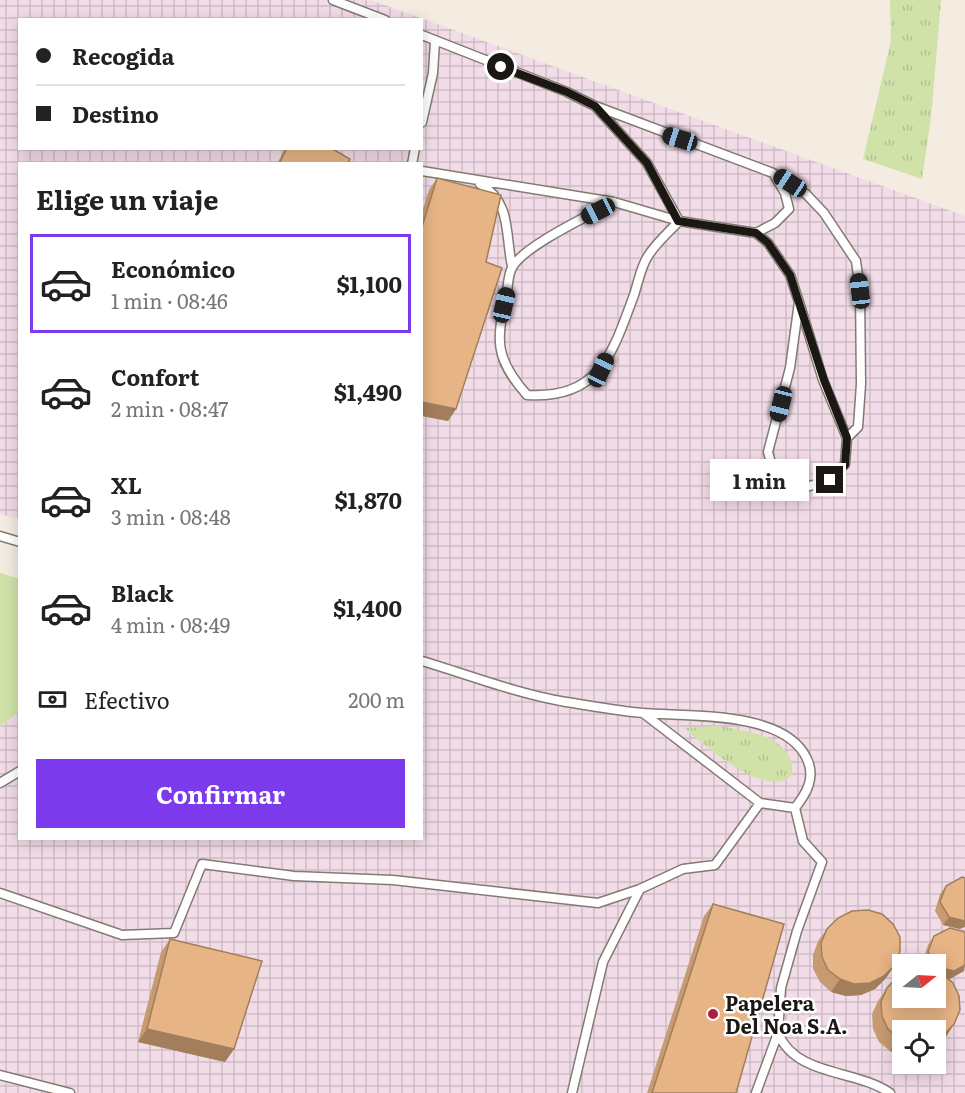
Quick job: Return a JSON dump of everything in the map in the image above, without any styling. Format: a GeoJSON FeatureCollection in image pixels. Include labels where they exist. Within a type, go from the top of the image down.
{"type":"FeatureCollection","features":[{"type":"Feature","properties":{"kind":"lane"},"geometry":{"type":"LineString","coordinates":[[333,0],[380,18]]}},
{"type":"Feature","properties":{"kind":"lane"},"geometry":{"type":"LineString","coordinates":[[423,35],[567,92],[662,134],[773,172],[806,194],[824,213],[856,261],[860,291],[861,384],[858,427],[847,438]]}},
{"type":"Feature","properties":{"kind":"lane"},"geometry":{"type":"LineString","coordinates":[[423,118],[433,73],[435,41]]}},
{"type":"Feature","properties":{"kind":"lane"},"geometry":{"type":"LineString","coordinates":[[595,106],[647,163],[678,221]]}},
{"type":"Feature","properties":{"kind":"lane"},"geometry":{"type":"LineString","coordinates":[[423,171],[614,202],[678,221],[756,233],[768,243],[790,275],[799,302],[824,380],[847,438],[845,465],[830,480],[796,490],[775,477],[768,452],[790,368],[799,302]]}},
{"type":"Feature","properties":{"kind":"lane"},"geometry":{"type":"LineString","coordinates":[[756,233],[776,224],[789,209],[785,193],[773,172]]}},
{"type":"Feature","properties":{"kind":"lane"},"geometry":{"type":"LineString","coordinates":[[475,181],[492,191],[506,214],[512,266],[500,321],[501,354],[508,374],[527,395],[552,396],[584,385],[601,370],[623,324],[647,257],[678,221]]}},
{"type":"Feature","properties":{"kind":"lane"},"geometry":{"type":"LineString","coordinates":[[512,266],[534,248],[614,202]]}},
{"type":"Feature","properties":{"kind":"lane"},"geometry":{"type":"LineString","coordinates":[[0,536],[18,541]]}},
{"type":"Feature","properties":{"kind":"lane"},"geometry":{"type":"LineString","coordinates":[[423,661],[563,701],[643,713],[705,715],[771,729],[789,738],[803,751],[809,764],[808,792],[795,808]]}},
{"type":"Feature","properties":{"kind":"lane"},"geometry":{"type":"LineString","coordinates":[[643,713],[760,803],[795,808]]}},
{"type":"Feature","properties":{"kind":"lane"},"geometry":{"type":"LineString","coordinates":[[0,783],[18,772]]}},
{"type":"Feature","properties":{"kind":"lane"},"geometry":{"type":"LineString","coordinates":[[0,893],[122,935],[174,933],[202,864],[294,876],[404,881],[597,903],[640,889],[683,869],[715,865],[739,828],[760,803]]}},
{"type":"Feature","properties":{"kind":"lane"},"geometry":{"type":"LineString","coordinates":[[756,1093],[778,1033],[782,988],[797,931],[822,862],[803,841],[795,808]]}},
{"type":"Feature","properties":{"kind":"lane"},"geometry":{"type":"LineString","coordinates":[[572,1093],[603,962],[640,889]]}},
{"type":"Feature","properties":{"kind":"lane"},"geometry":{"type":"LineString","coordinates":[[778,1033],[784,1047],[807,1063],[870,1083],[890,1093]]}},
{"type":"Feature","properties":{"kind":"lane"},"geometry":{"type":"LineString","coordinates":[[0,1076],[70,1093]]}},
{"type":"Feature","properties":{"kind":"shaded area"},"geometry":{"type":"Polygon","coordinates":[[[0,0],[371,0],[420,18],[18,18],[18,150],[423,150],[423,19],[965,216],[965,1093],[0,1093],[0,726],[18,713],[18,840],[423,840],[423,162],[18,162],[18,519],[0,514],[0,0]]]}},
{"type":"Feature","properties":{"kind":"green space"},"geometry":{"type":"Polygon","coordinates":[[[890,0],[941,0],[931,118],[922,179],[863,159],[891,41],[890,0]]]}},
{"type":"Feature","properties":{"kind":"green space"},"geometry":{"type":"Polygon","coordinates":[[[0,573],[18,578],[18,713],[0,726],[0,573]]]}},
{"type":"Feature","properties":{"kind":"green space"},"geometry":{"type":"Polygon","coordinates":[[[718,726],[755,733],[778,744],[786,752],[791,762],[792,775],[781,781],[767,781],[752,776],[736,768],[684,728],[718,726]]]}},
{"type":"Feature","properties":{"kind":"building"},"geometry":{"type":"Polygon","coordinates":[[[286,150],[334,150],[350,159],[349,162],[280,162],[286,150]]]}},
{"type":"Feature","properties":{"kind":"building"},"geometry":{"type":"Polygon","coordinates":[[[437,178],[501,195],[486,262],[502,268],[456,409],[423,402],[423,224],[437,178]]]}},
{"type":"Feature","properties":{"kind":"building"},"geometry":{"type":"Polygon","coordinates":[[[962,877],[965,878],[965,921],[949,917],[940,902],[946,886],[962,877]]]}},
{"type":"Feature","properties":{"kind":"building","name":"Papelera Del Noa S.A."},"geometry":{"type":"Polygon","coordinates":[[[713,904],[784,924],[736,1093],[652,1093],[713,904]]]}},
{"type":"Feature","properties":{"kind":"building"},"geometry":{"type":"Polygon","coordinates":[[[868,910],[882,914],[893,924],[900,937],[899,954],[892,954],[892,968],[884,976],[870,983],[854,984],[840,979],[828,970],[822,957],[821,943],[827,929],[838,918],[852,911],[868,910]]]}},
{"type":"Feature","properties":{"kind":"building"},"geometry":{"type":"Polygon","coordinates":[[[950,928],[965,932],[965,965],[954,971],[946,969],[946,954],[929,954],[934,936],[950,928]]]}},
{"type":"Feature","properties":{"kind":"building"},"geometry":{"type":"Polygon","coordinates":[[[170,939],[262,961],[234,1049],[147,1029],[170,939]]]}},
{"type":"Feature","properties":{"kind":"building"},"geometry":{"type":"Polygon","coordinates":[[[946,977],[953,983],[959,996],[960,1010],[954,1024],[946,1033],[946,1020],[892,1020],[892,1033],[882,1016],[881,1002],[892,982],[892,1008],[946,1008],[946,977]]]}},
{"type":"Feature","properties":{"kind":"place","name":"Papelera Del Noa S.A."},"geometry":{"type":"Point","coordinates":[713,1014]}},
{"type":"Feature","properties":{"kind":"route"},"geometry":{"type":"LineString","coordinates":[[501,67],[567,92],[595,106],[647,163],[678,221],[756,233],[768,243],[790,275],[824,380],[847,438],[845,465],[830,480]]}}]}
